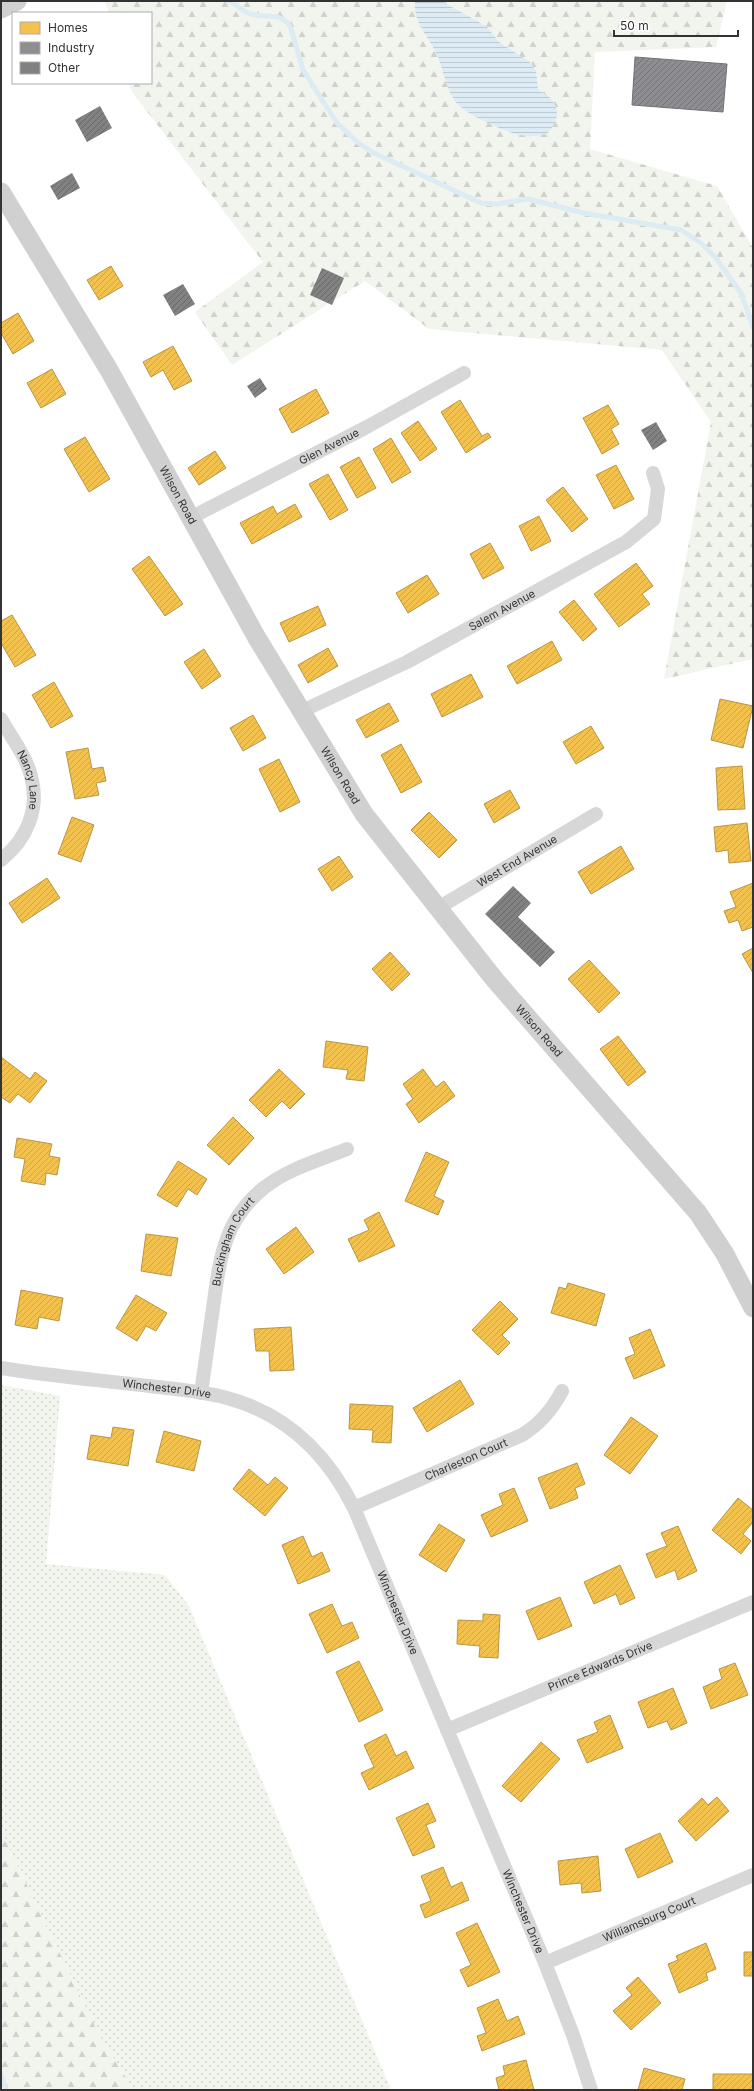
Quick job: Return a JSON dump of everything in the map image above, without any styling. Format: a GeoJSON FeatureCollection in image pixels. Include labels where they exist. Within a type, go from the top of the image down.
{"type":"FeatureCollection","features":[{"type":"Feature","properties":{"kind":"street"},"geometry":{"type":"LineString","coordinates":[[1,9],[17,1]]}},
{"type":"Feature","properties":{"kind":"street","name":"Wilson Road"},"geometry":{"type":"LineString","coordinates":[[1,192],[109,370],[192,517],[257,638],[364,814],[495,980],[698,1213],[725,1254],[753,1308]]}},
{"type":"Feature","properties":{"kind":"street","name":"Glen Avenue"},"geometry":{"type":"LineString","coordinates":[[192,517],[365,428],[464,373]]}},
{"type":"Feature","properties":{"kind":"street","name":"Salem Avenue"},"geometry":{"type":"LineString","coordinates":[[302,711],[407,662],[626,542],[654,519],[658,489],[653,473]]}},
{"type":"Feature","properties":{"kind":"street","name":"Nancy Lane"},"geometry":{"type":"LineString","coordinates":[[1,719],[28,767],[33,785],[34,803],[33,813],[24,835],[17,845],[1,860]]}},
{"type":"Feature","properties":{"kind":"street","name":"West End Avenue"},"geometry":{"type":"LineString","coordinates":[[438,908],[596,814]]}},
{"type":"Feature","properties":{"kind":"street","name":"Buckingham Court"},"geometry":{"type":"LineString","coordinates":[[201,1393],[219,1264],[226,1237],[235,1220],[251,1199],[273,1182],[291,1172],[347,1148]]}},
{"type":"Feature","properties":{"kind":"street","name":"Winchester Drive"},"geometry":{"type":"LineString","coordinates":[[1,1368],[201,1393],[228,1398],[272,1416],[291,1428],[323,1458],[342,1484],[354,1508],[545,1963],[573,2035],[591,2090]]}},
{"type":"Feature","properties":{"kind":"street","name":"Charleston Court"},"geometry":{"type":"LineString","coordinates":[[354,1508],[522,1435],[545,1417],[562,1391]]}},
{"type":"Feature","properties":{"kind":"street","name":"Prince Edwards Drive"},"geometry":{"type":"LineString","coordinates":[[447,1730],[753,1602]]}},
{"type":"Feature","properties":{"kind":"street","name":"Williamsburg Court"},"geometry":{"type":"LineString","coordinates":[[545,1963],[753,1875]]}},
{"type":"Feature","properties":{"kind":"green space"},"geometry":{"type":"Polygon","coordinates":[[[105,1],[727,1],[716,47],[595,52],[590,149],[717,186],[753,248],[753,659],[664,679],[711,422],[662,350],[429,329],[365,281],[232,365],[195,312],[263,262],[132,92],[129,84],[152,84],[152,12],[109,12],[105,1]]]}},
{"type":"Feature","properties":{"kind":"green space"},"geometry":{"type":"Polygon","coordinates":[[[1,1385],[60,1396],[46,1564],[165,1575],[189,1606],[391,2090],[134,2090],[99,2035],[1,1831],[1,1385]]]}},
{"type":"Feature","properties":{"kind":"green space"},"geometry":{"type":"Polygon","coordinates":[[[1,1831],[99,2035],[134,2090],[1,2090],[1,1831]]]}},
{"type":"Feature","properties":{"kind":"shaded area"},"geometry":{"type":"Polygon","coordinates":[[[415,1],[441,1],[486,26],[499,42],[531,63],[536,71],[538,89],[550,98],[556,108],[557,113],[555,122],[547,134],[523,136],[513,133],[485,122],[467,111],[455,101],[448,89],[438,57],[418,22],[415,1]]]}},
{"type":"Feature","properties":{"kind":"building: Homes"},"geometry":{"type":"Polygon","coordinates":[[[111,266],[123,286],[99,300],[87,280],[111,266]]]}},
{"type":"Feature","properties":{"kind":"building: Homes"},"geometry":{"type":"Polygon","coordinates":[[[18,313],[34,341],[13,354],[1,333],[1,323],[18,313]]]}},
{"type":"Feature","properties":{"kind":"building: Homes"},"geometry":{"type":"Polygon","coordinates":[[[173,346],[192,381],[174,390],[163,370],[151,377],[143,362],[173,346]]]}},
{"type":"Feature","properties":{"kind":"building: Homes"},"geometry":{"type":"Polygon","coordinates":[[[52,369],[66,394],[41,408],[27,383],[52,369]]]}},
{"type":"Feature","properties":{"kind":"building: Homes"},"geometry":{"type":"Polygon","coordinates":[[[316,389],[329,413],[292,433],[279,409],[316,389]]]}},
{"type":"Feature","properties":{"kind":"building: Homes"},"geometry":{"type":"Polygon","coordinates":[[[460,400],[482,436],[488,433],[491,437],[466,453],[441,412],[460,400]]]}},
{"type":"Feature","properties":{"kind":"building: Homes"},"geometry":{"type":"Polygon","coordinates":[[[608,405],[619,424],[611,429],[619,444],[602,454],[583,418],[608,405]]]}},
{"type":"Feature","properties":{"kind":"building: Homes"},"geometry":{"type":"Polygon","coordinates":[[[418,421],[437,449],[420,461],[401,433],[418,421]]]}},
{"type":"Feature","properties":{"kind":"building: Homes"},"geometry":{"type":"Polygon","coordinates":[[[85,437],[110,479],[89,492],[64,449],[85,437]]]}},
{"type":"Feature","properties":{"kind":"building: Homes"},"geometry":{"type":"Polygon","coordinates":[[[391,438],[411,472],[392,483],[373,449],[391,438]]]}},
{"type":"Feature","properties":{"kind":"building: Homes"},"geometry":{"type":"Polygon","coordinates":[[[215,451],[226,468],[199,485],[188,468],[215,451]]]}},
{"type":"Feature","properties":{"kind":"building: Homes"},"geometry":{"type":"Polygon","coordinates":[[[359,457],[376,488],[357,498],[340,467],[359,457]]]}},
{"type":"Feature","properties":{"kind":"building: Homes"},"geometry":{"type":"Polygon","coordinates":[[[616,465],[634,499],[614,509],[596,475],[616,465]]]}},
{"type":"Feature","properties":{"kind":"building: Homes"},"geometry":{"type":"Polygon","coordinates":[[[328,474],[348,510],[330,520],[309,484],[328,474]]]}},
{"type":"Feature","properties":{"kind":"building: Homes"},"geometry":{"type":"Polygon","coordinates":[[[563,487],[588,519],[572,532],[546,500],[563,487]]]}},
{"type":"Feature","properties":{"kind":"building: Homes"},"geometry":{"type":"Polygon","coordinates":[[[295,504],[302,517],[252,544],[240,523],[273,506],[277,514],[295,504]]]}},
{"type":"Feature","properties":{"kind":"building: Homes"},"geometry":{"type":"Polygon","coordinates":[[[539,516],[551,541],[531,551],[519,526],[539,516]]]}},
{"type":"Feature","properties":{"kind":"building: Homes"},"geometry":{"type":"Polygon","coordinates":[[[490,543],[504,568],[483,579],[470,554],[490,543]]]}},
{"type":"Feature","properties":{"kind":"building: Homes"},"geometry":{"type":"Polygon","coordinates":[[[149,556],[183,604],[165,616],[132,569],[149,556]]]}},
{"type":"Feature","properties":{"kind":"building: Homes"},"geometry":{"type":"Polygon","coordinates":[[[636,563],[653,586],[642,594],[650,604],[619,627],[594,594],[636,563]]]}},
{"type":"Feature","properties":{"kind":"building: Homes"},"geometry":{"type":"Polygon","coordinates":[[[427,575],[439,594],[408,613],[396,593],[427,575]]]}},
{"type":"Feature","properties":{"kind":"building: Homes"},"geometry":{"type":"Polygon","coordinates":[[[574,600],[597,629],[583,641],[559,612],[574,600]]]}},
{"type":"Feature","properties":{"kind":"building: Homes"},"geometry":{"type":"Polygon","coordinates":[[[318,606],[326,625],[289,642],[280,623],[318,606]]]}},
{"type":"Feature","properties":{"kind":"building: Homes"},"geometry":{"type":"Polygon","coordinates":[[[12,615],[36,655],[15,667],[1,643],[1,621],[12,615]]]}},
{"type":"Feature","properties":{"kind":"building: Homes"},"geometry":{"type":"Polygon","coordinates":[[[552,641],[562,660],[517,684],[507,666],[552,641]]]}},
{"type":"Feature","properties":{"kind":"building: Homes"},"geometry":{"type":"Polygon","coordinates":[[[328,648],[338,666],[308,683],[298,665],[328,648]]]}},
{"type":"Feature","properties":{"kind":"building: Homes"},"geometry":{"type":"Polygon","coordinates":[[[204,649],[221,676],[202,689],[184,662],[204,649]]]}},
{"type":"Feature","properties":{"kind":"building: Homes"},"geometry":{"type":"Polygon","coordinates":[[[471,674],[483,697],[442,717],[431,694],[471,674]]]}},
{"type":"Feature","properties":{"kind":"building: Homes"},"geometry":{"type":"Polygon","coordinates":[[[54,682],[73,716],[51,728],[32,695],[54,682]]]}},
{"type":"Feature","properties":{"kind":"building: Homes"},"geometry":{"type":"Polygon","coordinates":[[[720,699],[753,706],[743,748],[711,740],[720,699]]]}},
{"type":"Feature","properties":{"kind":"building: Homes"},"geometry":{"type":"Polygon","coordinates":[[[389,703],[399,721],[366,738],[356,720],[389,703]]]}},
{"type":"Feature","properties":{"kind":"building: Homes"},"geometry":{"type":"Polygon","coordinates":[[[253,715],[266,738],[243,751],[230,728],[253,715]]]}},
{"type":"Feature","properties":{"kind":"building: Homes"},"geometry":{"type":"Polygon","coordinates":[[[591,726],[604,748],[576,764],[563,742],[591,726]]]}},
{"type":"Feature","properties":{"kind":"building: Homes"},"geometry":{"type":"Polygon","coordinates":[[[401,744],[422,782],[401,793],[381,755],[401,744]]]}},
{"type":"Feature","properties":{"kind":"building: Homes"},"geometry":{"type":"Polygon","coordinates":[[[88,748],[92,769],[103,767],[106,781],[96,783],[99,795],[75,799],[66,752],[88,748]]]}},
{"type":"Feature","properties":{"kind":"building: Homes"},"geometry":{"type":"Polygon","coordinates":[[[279,759],[300,802],[280,812],[259,769],[279,759]]]}},
{"type":"Feature","properties":{"kind":"building: Homes"},"geometry":{"type":"Polygon","coordinates":[[[742,766],[745,809],[718,810],[716,768],[742,766]]]}},
{"type":"Feature","properties":{"kind":"building: Homes"},"geometry":{"type":"Polygon","coordinates":[[[510,790],[520,808],[494,823],[484,804],[510,790]]]}},
{"type":"Feature","properties":{"kind":"building: Homes"},"geometry":{"type":"Polygon","coordinates":[[[429,812],[457,840],[439,858],[411,830],[429,812]]]}},
{"type":"Feature","properties":{"kind":"building: Homes"},"geometry":{"type":"Polygon","coordinates":[[[72,817],[94,825],[81,862],[58,854],[72,817]]]}},
{"type":"Feature","properties":{"kind":"building: Homes"},"geometry":{"type":"Polygon","coordinates":[[[747,823],[751,861],[729,863],[728,850],[716,852],[714,827],[747,823]]]}},
{"type":"Feature","properties":{"kind":"building: Homes"},"geometry":{"type":"Polygon","coordinates":[[[621,846],[634,869],[591,894],[578,872],[621,846]]]}},
{"type":"Feature","properties":{"kind":"building: Homes"},"geometry":{"type":"Polygon","coordinates":[[[339,856],[353,877],[332,891],[318,869],[339,856]]]}},
{"type":"Feature","properties":{"kind":"building: Homes"},"geometry":{"type":"Polygon","coordinates":[[[47,878],[60,898],[22,923],[9,903],[47,878]]]}},
{"type":"Feature","properties":{"kind":"building: Homes"},"geometry":{"type":"Polygon","coordinates":[[[753,883],[753,927],[742,931],[738,920],[729,923],[724,911],[736,907],[730,892],[753,883]]]}},
{"type":"Feature","properties":{"kind":"building: Homes"},"geometry":{"type":"Polygon","coordinates":[[[753,948],[753,973],[742,954],[753,948]]]}},
{"type":"Feature","properties":{"kind":"building: Homes"},"geometry":{"type":"Polygon","coordinates":[[[390,952],[410,974],[392,991],[372,969],[390,952]]]}},
{"type":"Feature","properties":{"kind":"building: Homes"},"geometry":{"type":"Polygon","coordinates":[[[589,960],[620,993],[599,1013],[568,979],[589,960]]]}},
{"type":"Feature","properties":{"kind":"building: Homes"},"geometry":{"type":"Polygon","coordinates":[[[618,1036],[646,1072],[628,1086],[600,1049],[618,1036]]]}},
{"type":"Feature","properties":{"kind":"building: Homes"},"geometry":{"type":"Polygon","coordinates":[[[326,1041],[368,1047],[364,1081],[346,1079],[348,1070],[323,1067],[326,1041]]]}},
{"type":"Feature","properties":{"kind":"building: Homes"},"geometry":{"type":"Polygon","coordinates":[[[1,1057],[30,1079],[35,1072],[47,1081],[30,1103],[18,1094],[10,1103],[1,1097],[1,1057]]]}},
{"type":"Feature","properties":{"kind":"building: Homes"},"geometry":{"type":"Polygon","coordinates":[[[279,1069],[305,1094],[290,1109],[282,1101],[266,1117],[249,1100],[279,1069]]]}},
{"type":"Feature","properties":{"kind":"building: Homes"},"geometry":{"type":"Polygon","coordinates":[[[423,1069],[436,1087],[444,1081],[455,1096],[419,1123],[406,1104],[413,1099],[403,1084],[423,1069]]]}},
{"type":"Feature","properties":{"kind":"building: Homes"},"geometry":{"type":"Polygon","coordinates":[[[233,1117],[254,1138],[229,1165],[207,1145],[233,1117]]]}},
{"type":"Feature","properties":{"kind":"building: Homes"},"geometry":{"type":"Polygon","coordinates":[[[17,1138],[52,1144],[49,1156],[60,1158],[57,1175],[46,1173],[45,1185],[21,1181],[25,1159],[14,1157],[17,1138]]]}},
{"type":"Feature","properties":{"kind":"building: Homes"},"geometry":{"type":"Polygon","coordinates":[[[426,1152],[449,1162],[434,1196],[444,1201],[438,1215],[405,1201],[426,1152]]]}},
{"type":"Feature","properties":{"kind":"building: Homes"},"geometry":{"type":"Polygon","coordinates":[[[178,1161],[207,1179],[197,1195],[188,1189],[177,1207],[157,1195],[178,1161]]]}},
{"type":"Feature","properties":{"kind":"building: Homes"},"geometry":{"type":"Polygon","coordinates":[[[379,1212],[395,1246],[359,1262],[348,1239],[369,1230],[364,1220],[379,1212]]]}},
{"type":"Feature","properties":{"kind":"building: Homes"},"geometry":{"type":"Polygon","coordinates":[[[296,1227],[314,1252],[284,1274],[266,1249],[296,1227]]]}},
{"type":"Feature","properties":{"kind":"building: Homes"},"geometry":{"type":"Polygon","coordinates":[[[146,1234],[178,1238],[171,1276],[141,1271],[146,1234]]]}},
{"type":"Feature","properties":{"kind":"building: Homes"},"geometry":{"type":"Polygon","coordinates":[[[568,1283],[605,1294],[596,1326],[551,1313],[559,1287],[566,1289],[568,1283]]]}},
{"type":"Feature","properties":{"kind":"building: Homes"},"geometry":{"type":"Polygon","coordinates":[[[21,1290],[63,1298],[59,1321],[39,1317],[37,1329],[15,1325],[21,1290]]]}},
{"type":"Feature","properties":{"kind":"building: Homes"},"geometry":{"type":"Polygon","coordinates":[[[136,1295],[167,1313],[156,1331],[146,1326],[137,1341],[116,1328],[136,1295]]]}},
{"type":"Feature","properties":{"kind":"building: Homes"},"geometry":{"type":"Polygon","coordinates":[[[500,1301],[518,1319],[502,1335],[510,1343],[498,1355],[472,1330],[500,1301]]]}},
{"type":"Feature","properties":{"kind":"building: Homes"},"geometry":{"type":"Polygon","coordinates":[[[291,1327],[294,1370],[270,1371],[269,1351],[256,1351],[254,1329],[291,1327]]]}},
{"type":"Feature","properties":{"kind":"building: Homes"},"geometry":{"type":"Polygon","coordinates":[[[650,1329],[665,1366],[634,1379],[625,1358],[635,1354],[629,1338],[650,1329]]]}},
{"type":"Feature","properties":{"kind":"building: Homes"},"geometry":{"type":"Polygon","coordinates":[[[460,1380],[474,1404],[427,1432],[413,1408],[460,1380]]]}},
{"type":"Feature","properties":{"kind":"building: Homes"},"geometry":{"type":"Polygon","coordinates":[[[350,1404],[393,1406],[391,1443],[372,1442],[373,1430],[349,1429],[350,1404]]]}},
{"type":"Feature","properties":{"kind":"building: Homes"},"geometry":{"type":"Polygon","coordinates":[[[631,1417],[658,1436],[630,1474],[604,1455],[631,1417]]]}},
{"type":"Feature","properties":{"kind":"building: Homes"},"geometry":{"type":"Polygon","coordinates":[[[113,1427],[134,1430],[128,1466],[87,1459],[91,1435],[111,1438],[113,1427]]]}},
{"type":"Feature","properties":{"kind":"building: Homes"},"geometry":{"type":"Polygon","coordinates":[[[164,1431],[201,1441],[194,1471],[156,1462],[164,1431]]]}},
{"type":"Feature","properties":{"kind":"building: Homes"},"geometry":{"type":"Polygon","coordinates":[[[577,1463],[585,1484],[575,1488],[578,1498],[550,1509],[538,1478],[577,1463]]]}},
{"type":"Feature","properties":{"kind":"building: Homes"},"geometry":{"type":"Polygon","coordinates":[[[249,1469],[268,1485],[275,1477],[288,1488],[265,1516],[233,1489],[249,1469]]]}},
{"type":"Feature","properties":{"kind":"building: Homes"},"geometry":{"type":"Polygon","coordinates":[[[514,1488],[528,1521],[491,1537],[481,1515],[503,1505],[499,1494],[514,1488]]]}},
{"type":"Feature","properties":{"kind":"building: Homes"},"geometry":{"type":"Polygon","coordinates":[[[738,1498],[753,1510],[753,1522],[743,1534],[751,1541],[741,1554],[712,1530],[738,1498]]]}},
{"type":"Feature","properties":{"kind":"building: Homes"},"geometry":{"type":"Polygon","coordinates":[[[439,1524],[465,1540],[446,1572],[419,1555],[439,1524]]]}},
{"type":"Feature","properties":{"kind":"building: Homes"},"geometry":{"type":"Polygon","coordinates":[[[678,1526],[697,1571],[678,1580],[675,1570],[656,1578],[646,1554],[667,1546],[661,1533],[678,1526]]]}},
{"type":"Feature","properties":{"kind":"building: Homes"},"geometry":{"type":"Polygon","coordinates":[[[303,1536],[312,1557],[322,1552],[330,1571],[298,1584],[282,1545],[303,1536]]]}},
{"type":"Feature","properties":{"kind":"building: Homes"},"geometry":{"type":"Polygon","coordinates":[[[620,1565],[635,1598],[620,1605],[616,1594],[594,1604],[584,1582],[620,1565]]]}},
{"type":"Feature","properties":{"kind":"building: Homes"},"geometry":{"type":"Polygon","coordinates":[[[560,1597],[572,1626],[538,1640],[526,1611],[560,1597]]]}},
{"type":"Feature","properties":{"kind":"building: Homes"},"geometry":{"type":"Polygon","coordinates":[[[332,1604],[342,1626],[352,1622],[359,1638],[327,1653],[309,1614],[332,1604]]]}},
{"type":"Feature","properties":{"kind":"building: Homes"},"geometry":{"type":"Polygon","coordinates":[[[483,1614],[500,1615],[498,1658],[479,1657],[480,1646],[457,1644],[458,1620],[483,1621],[483,1614]]]}},
{"type":"Feature","properties":{"kind":"building: Homes"},"geometry":{"type":"Polygon","coordinates":[[[359,1661],[383,1710],[359,1722],[336,1672],[359,1661]]]}},
{"type":"Feature","properties":{"kind":"building: Homes"},"geometry":{"type":"Polygon","coordinates":[[[735,1663],[748,1695],[711,1709],[703,1687],[722,1679],[719,1669],[735,1663]]]}},
{"type":"Feature","properties":{"kind":"building: Homes"},"geometry":{"type":"Polygon","coordinates":[[[673,1688],[687,1723],[671,1730],[667,1721],[648,1728],[638,1702],[673,1688]]]}},
{"type":"Feature","properties":{"kind":"building: Homes"},"geometry":{"type":"Polygon","coordinates":[[[610,1715],[623,1748],[587,1763],[577,1740],[598,1732],[594,1722],[610,1715]]]}},
{"type":"Feature","properties":{"kind":"building: Homes"},"geometry":{"type":"Polygon","coordinates":[[[386,1734],[396,1756],[406,1751],[414,1768],[369,1790],[361,1773],[374,1767],[364,1745],[386,1734]]]}},
{"type":"Feature","properties":{"kind":"building: Homes"},"geometry":{"type":"Polygon","coordinates":[[[541,1742],[560,1759],[521,1802],[502,1786],[541,1742]]]}},
{"type":"Feature","properties":{"kind":"building: Homes"},"geometry":{"type":"Polygon","coordinates":[[[717,1797],[729,1811],[696,1841],[678,1821],[702,1798],[708,1805],[717,1797]]]}},
{"type":"Feature","properties":{"kind":"building: Homes"},"geometry":{"type":"Polygon","coordinates":[[[428,1803],[436,1821],[426,1825],[435,1847],[413,1856],[396,1818],[428,1803]]]}},
{"type":"Feature","properties":{"kind":"building: Homes"},"geometry":{"type":"Polygon","coordinates":[[[660,1833],[673,1862],[638,1878],[625,1849],[660,1833]]]}},
{"type":"Feature","properties":{"kind":"building: Homes"},"geometry":{"type":"Polygon","coordinates":[[[598,1856],[601,1891],[582,1893],[581,1883],[560,1885],[558,1861],[598,1856]]]}},
{"type":"Feature","properties":{"kind":"building: Homes"},"geometry":{"type":"Polygon","coordinates":[[[443,1867],[451,1887],[462,1882],[469,1900],[425,1918],[420,1905],[431,1901],[421,1876],[443,1867]]]}},
{"type":"Feature","properties":{"kind":"building: Homes"},"geometry":{"type":"Polygon","coordinates":[[[477,1923],[500,1972],[468,1987],[460,1970],[471,1965],[456,1933],[477,1923]]]}},
{"type":"Feature","properties":{"kind":"building: Homes"},"geometry":{"type":"Polygon","coordinates":[[[706,1943],[716,1969],[706,1973],[708,1980],[679,1993],[668,1964],[678,1960],[676,1956],[706,1943]]]}},
{"type":"Feature","properties":{"kind":"building: Homes"},"geometry":{"type":"Polygon","coordinates":[[[744,1952],[753,1952],[753,1976],[744,1976],[744,1952]]]}},
{"type":"Feature","properties":{"kind":"building: Homes"},"geometry":{"type":"Polygon","coordinates":[[[638,1977],[661,2003],[631,2030],[613,2011],[632,1995],[626,1988],[638,1977]]]}},
{"type":"Feature","properties":{"kind":"building: Homes"},"geometry":{"type":"Polygon","coordinates":[[[498,1999],[507,2021],[518,2016],[525,2034],[482,2051],[477,2036],[486,2033],[477,2008],[498,1999]]]}},
{"type":"Feature","properties":{"kind":"building: Homes"},"geometry":{"type":"Polygon","coordinates":[[[526,2060],[534,2090],[499,2090],[496,2078],[505,2075],[503,2066],[526,2060]]]}},
{"type":"Feature","properties":{"kind":"building: Homes"},"geometry":{"type":"Polygon","coordinates":[[[644,2068],[685,2079],[682,2090],[638,2090],[644,2068]]]}},
{"type":"Feature","properties":{"kind":"building: Homes"},"geometry":{"type":"Polygon","coordinates":[[[713,2074],[753,2074],[753,2090],[713,2090],[713,2074]]]}},
{"type":"Feature","properties":{"kind":"building: Industry"},"geometry":{"type":"Polygon","coordinates":[[[635,57],[727,64],[723,112],[632,105],[635,57]]]}},
{"type":"Feature","properties":{"kind":"building: Other"},"geometry":{"type":"Polygon","coordinates":[[[100,106],[112,128],[87,142],[75,120],[100,106]]]}},
{"type":"Feature","properties":{"kind":"building: Other"},"geometry":{"type":"Polygon","coordinates":[[[72,173],[80,188],[58,200],[50,186],[72,173]]]}},
{"type":"Feature","properties":{"kind":"building: Other"},"geometry":{"type":"Polygon","coordinates":[[[322,268],[344,278],[332,305],[310,295],[322,268]]]}},
{"type":"Feature","properties":{"kind":"building: Other"},"geometry":{"type":"Polygon","coordinates":[[[183,284],[195,304],[175,316],[163,295],[183,284]]]}},
{"type":"Feature","properties":{"kind":"building: Other"},"geometry":{"type":"Polygon","coordinates":[[[260,378],[267,389],[255,398],[247,386],[260,378]]]}},
{"type":"Feature","properties":{"kind":"building: Other"},"geometry":{"type":"Polygon","coordinates":[[[656,422],[667,441],[653,450],[641,430],[656,422]]]}},
{"type":"Feature","properties":{"kind":"building: Other"},"geometry":{"type":"Polygon","coordinates":[[[513,886],[531,903],[518,917],[555,952],[540,967],[485,914],[513,886]]]}},
{"type":"Feature","properties":{"kind":"waterway"},"geometry":{"type":"LineString","coordinates":[[229,1],[248,13],[278,17],[287,23],[291,28],[303,70],[337,123],[357,142],[372,152],[481,203],[497,204],[528,199],[584,213],[681,230],[701,243],[715,257],[741,293],[753,327]]}},
{"type":"Feature","properties":{"kind":"waterway"},"geometry":{"type":"LineString","coordinates":[[1,2075],[6,2090]]}}]}
